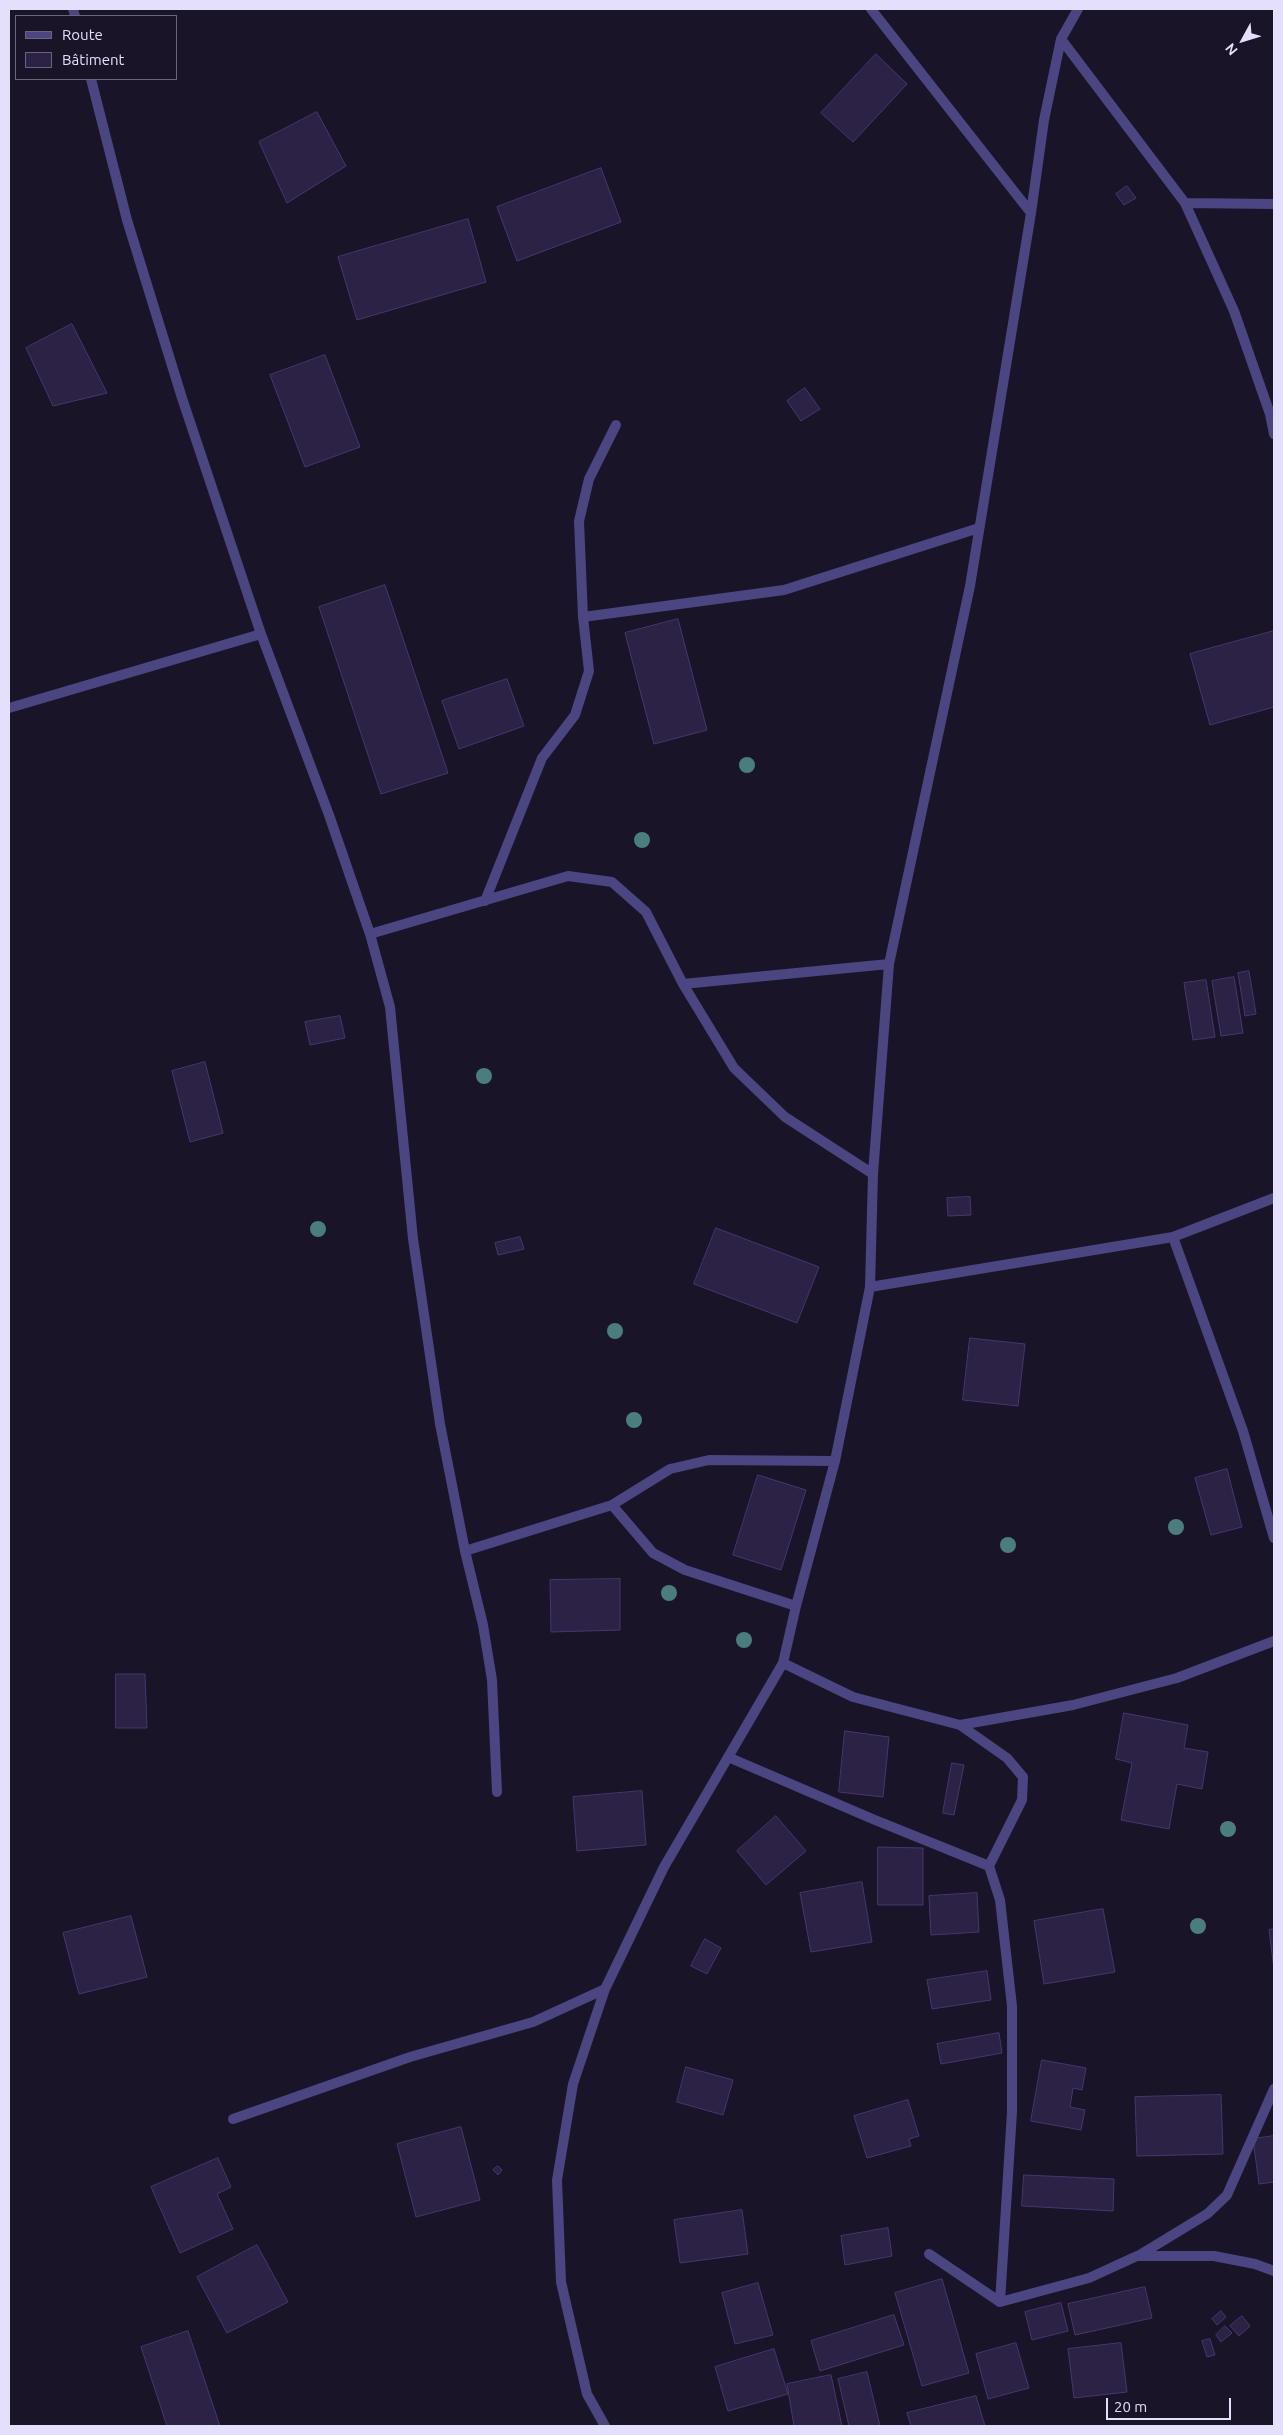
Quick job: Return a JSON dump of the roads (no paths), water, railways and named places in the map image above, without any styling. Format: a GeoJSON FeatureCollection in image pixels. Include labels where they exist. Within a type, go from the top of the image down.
{"type":"FeatureCollection","features":[{"type":"Feature","properties":{"kind":"street"},"geometry":{"type":"LineString","coordinates":[[872,9],[1031,213]]}},
{"type":"Feature","properties":{"kind":"street"},"geometry":{"type":"LineString","coordinates":[[605,2426],[587,2394],[561,2282],[557,2180],[573,2084],[604,1989],[664,1867],[783,1663],[796,1606],[835,1461],[870,1287],[873,1174],[889,964],[968,595],[1031,213],[1044,120],[1062,39],[1078,9]]}},
{"type":"Feature","properties":{"kind":"street"},"geometry":{"type":"LineString","coordinates":[[1062,39],[1185,203],[1234,311],[1270,414],[1274,434]]}},
{"type":"Feature","properties":{"kind":"street"},"geometry":{"type":"LineString","coordinates":[[91,80],[127,220],[182,398],[261,634],[329,815],[370,934],[390,1007],[413,1239],[440,1424],[465,1551],[484,1625],[492,1680],[497,1792]]}},
{"type":"Feature","properties":{"kind":"street"},"geometry":{"type":"LineString","coordinates":[[1185,203],[1274,204]]}},
{"type":"Feature","properties":{"kind":"street"},"geometry":{"type":"LineString","coordinates":[[484,901],[542,758],[575,715],[589,671],[583,617],[579,521],[588,479],[616,425]]}},
{"type":"Feature","properties":{"kind":"street"},"geometry":{"type":"LineString","coordinates":[[583,617],[784,590],[979,528]]}},
{"type":"Feature","properties":{"kind":"street"},"geometry":{"type":"LineString","coordinates":[[9,708],[261,634]]}},
{"type":"Feature","properties":{"kind":"street"},"geometry":{"type":"LineString","coordinates":[[370,934],[568,876],[612,882],[646,912],[683,984],[734,1068],[786,1117],[873,1174]]}},
{"type":"Feature","properties":{"kind":"street"},"geometry":{"type":"LineString","coordinates":[[683,984],[889,964]]}},
{"type":"Feature","properties":{"kind":"street"},"geometry":{"type":"LineString","coordinates":[[870,1287],[1173,1237],[1274,1198]]}},
{"type":"Feature","properties":{"kind":"street"},"geometry":{"type":"LineString","coordinates":[[1173,1237],[1243,1431],[1274,1538]]}},
{"type":"Feature","properties":{"kind":"street"},"geometry":{"type":"LineString","coordinates":[[465,1551],[612,1505],[670,1469],[709,1460],[835,1461]]}},
{"type":"Feature","properties":{"kind":"street"},"geometry":{"type":"LineString","coordinates":[[612,1505],[653,1553],[685,1570],[796,1606]]}},
{"type":"Feature","properties":{"kind":"street"},"geometry":{"type":"LineString","coordinates":[[960,1725],[1073,1705],[1178,1678],[1274,1641]]}},
{"type":"Feature","properties":{"kind":"street"},"geometry":{"type":"LineString","coordinates":[[783,1663],[853,1697],[960,1725],[1007,1758],[1022,1777],[1022,1800],[989,1866],[1000,1900],[1012,2006],[1012,2112],[1000,2302]]}},
{"type":"Feature","properties":{"kind":"street"},"geometry":{"type":"LineString","coordinates":[[728,1757],[989,1866]]}},
{"type":"Feature","properties":{"kind":"street"},"geometry":{"type":"LineString","coordinates":[[233,2118],[410,2057],[533,2022],[604,1989]]}},
{"type":"Feature","properties":{"kind":"street"},"geometry":{"type":"LineString","coordinates":[[929,2254],[1000,2302],[1089,2278],[1138,2256],[1207,2214],[1227,2195],[1274,2089]]}},
{"type":"Feature","properties":{"kind":"street"},"geometry":{"type":"LineString","coordinates":[[1138,2256],[1214,2256],[1255,2264],[1274,2271]]}}]}
